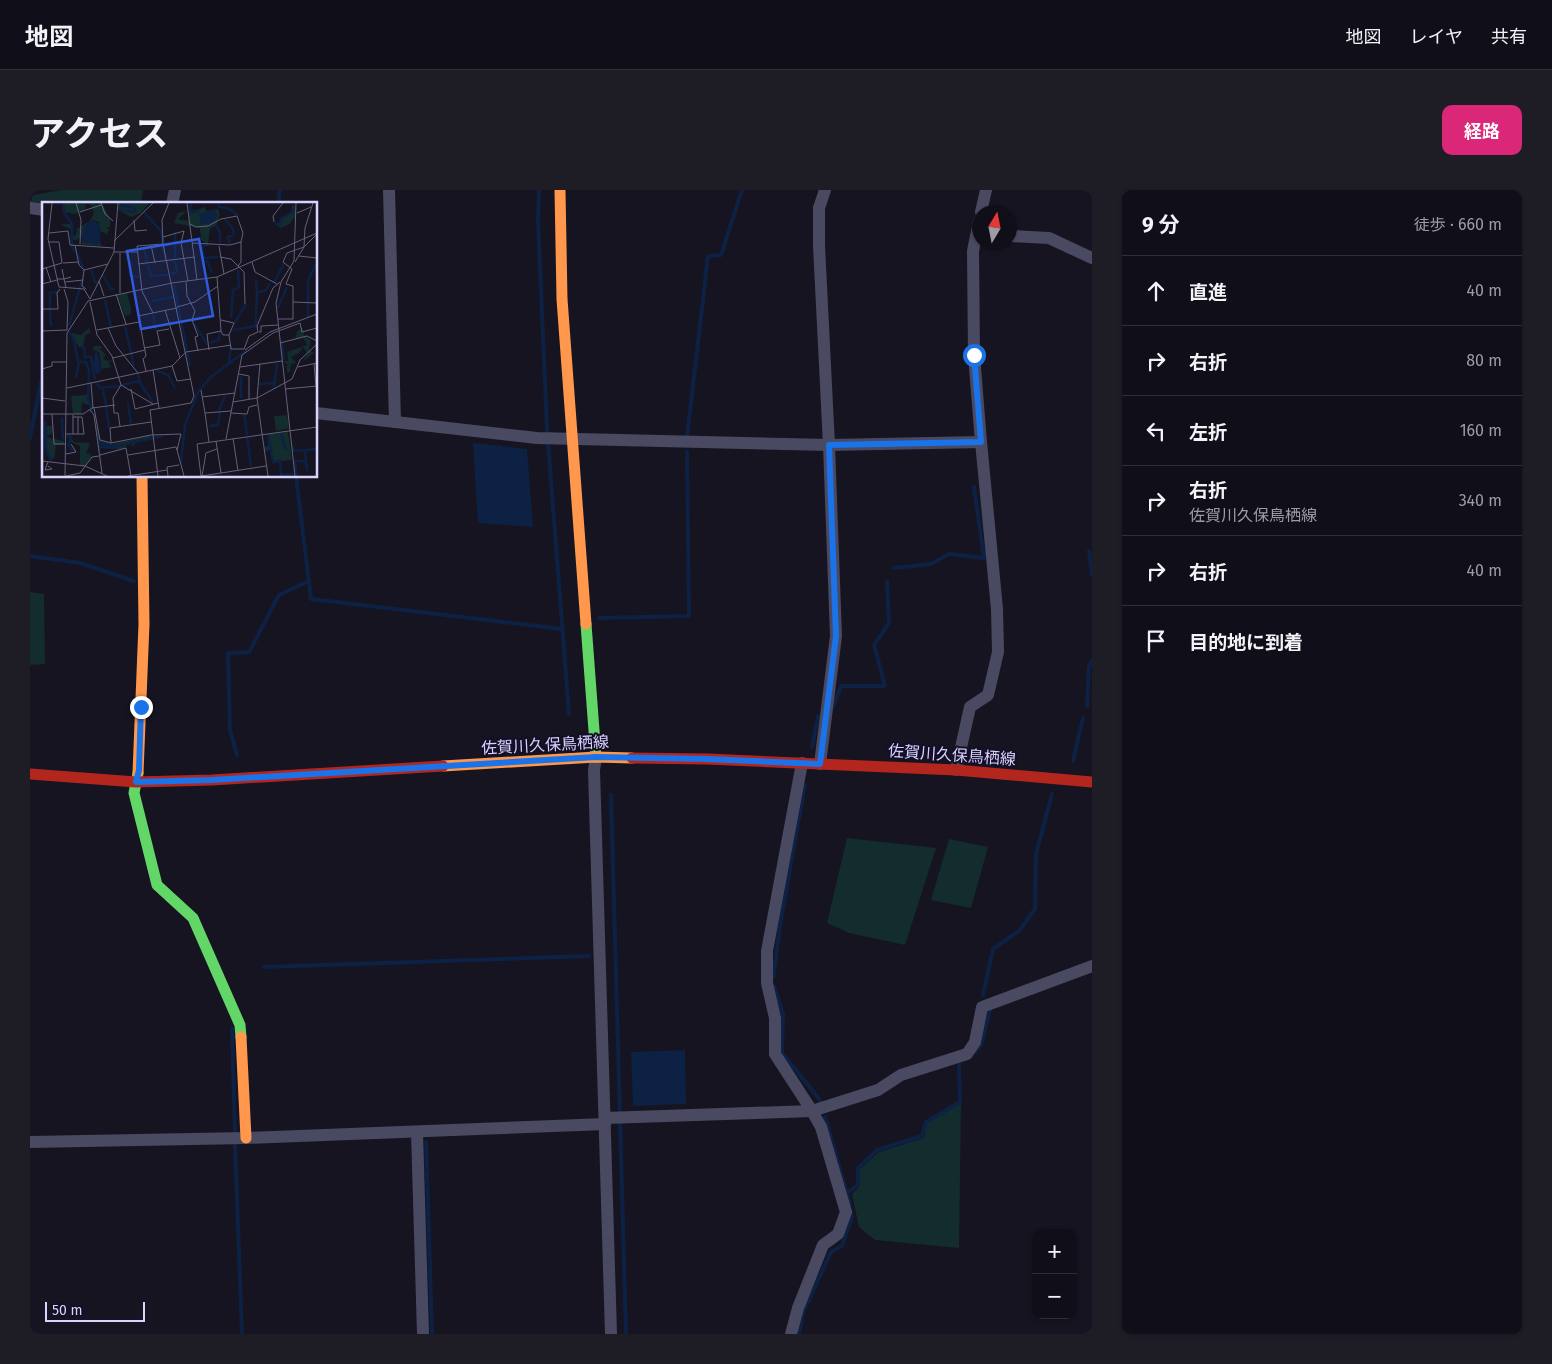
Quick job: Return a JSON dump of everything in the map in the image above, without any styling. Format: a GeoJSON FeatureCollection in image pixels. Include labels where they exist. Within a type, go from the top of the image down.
{"type":"FeatureCollection","features":[{"type":"Feature","properties":{"kind":"street"},"geometry":{"type":"LineString","coordinates":[[389,190],[395,422]]}},
{"type":"Feature","properties":{"kind":"street"},"geometry":{"type":"LineString","coordinates":[[560,190],[562,299],[596,757],[594,770],[611,1334]]}},
{"type":"Feature","properties":{"kind":"street"},"geometry":{"type":"LineString","coordinates":[[820,764],[836,636],[819,246],[819,208],[825,190]]}},
{"type":"Feature","properties":{"kind":"street"},"geometry":{"type":"LineString","coordinates":[[983,205],[986,190]]}},
{"type":"Feature","properties":{"kind":"street"},"geometry":{"type":"LineString","coordinates":[[1017,236],[1049,238],[1092,258]]}},
{"type":"Feature","properties":{"kind":"street"},"geometry":{"type":"LineString","coordinates":[[956,770],[970,707],[988,695],[998,652],[998,608],[981,442],[974,344],[973,250]]}},
{"type":"Feature","properties":{"kind":"street"},"geometry":{"type":"LineString","coordinates":[[318,413],[558,439],[829,445],[981,442]]}},
{"type":"Feature","properties":{"kind":"street"},"geometry":{"type":"LineString","coordinates":[[142,478],[144,624],[139,770],[134,793],[157,885],[193,918],[240,1025],[246,1138]]}},
{"type":"Feature","properties":{"kind":"street","name":"佐賀川久保鳥栖線"},"geometry":{"type":"LineString","coordinates":[[30,774],[136,782],[212,780],[596,757],[708,759],[956,770],[1092,782]]}},
{"type":"Feature","properties":{"kind":"street"},"geometry":{"type":"LineString","coordinates":[[791,1334],[798,1308],[823,1245],[838,1234],[846,1212],[821,1127],[775,1054],[775,1018],[767,983],[767,951],[802,763]]}},
{"type":"Feature","properties":{"kind":"street"},"geometry":{"type":"LineString","coordinates":[[30,1142],[246,1138],[417,1132],[605,1121],[628,1117],[812,1111],[878,1090],[901,1075],[967,1054],[975,1042],[982,1007],[1092,966]]}},
{"type":"Feature","properties":{"kind":"street"},"geometry":{"type":"LineString","coordinates":[[417,1132],[423,1334]]}},
{"type":"Feature","properties":{"kind":"green space"},"geometry":{"type":"Polygon","coordinates":[[[62,190],[143,190],[141,202],[30,203],[33,195],[62,190]]]}},
{"type":"Feature","properties":{"kind":"green space"},"geometry":{"type":"Polygon","coordinates":[[[30,592],[44,594],[45,664],[30,665],[30,592]]]}},
{"type":"Feature","properties":{"kind":"green space"},"geometry":{"type":"Polygon","coordinates":[[[847,838],[936,848],[905,945],[849,933],[827,923],[847,838]]]}},
{"type":"Feature","properties":{"kind":"green space"},"geometry":{"type":"Polygon","coordinates":[[[949,839],[988,847],[971,908],[931,900],[949,839]]]}},
{"type":"Feature","properties":{"kind":"green space"},"geometry":{"type":"Polygon","coordinates":[[[961,1103],[959,1248],[875,1240],[859,1227],[852,1194],[860,1186],[860,1169],[879,1152],[924,1138],[926,1123],[961,1103]]]}},
{"type":"Feature","properties":{"kind":"water"},"geometry":{"type":"Polygon","coordinates":[[[473,443],[527,449],[533,527],[478,523],[473,443]]]}},
{"type":"Feature","properties":{"kind":"water"},"geometry":{"type":"Polygon","coordinates":[[[685,1050],[686,1104],[633,1106],[631,1052],[685,1050]]]}},
{"type":"Feature","properties":{"kind":"waterway"},"geometry":{"type":"LineString","coordinates":[[278,202],[280,190]]}},
{"type":"Feature","properties":{"kind":"waterway"},"geometry":{"type":"LineString","coordinates":[[539,190],[538,220],[547,429],[569,714]]}},
{"type":"Feature","properties":{"kind":"waterway"},"geometry":{"type":"LineString","coordinates":[[687,437],[708,256],[721,255],[742,190]]}},
{"type":"Feature","properties":{"kind":"waterway"},"geometry":{"type":"LineString","coordinates":[[30,438],[41,382]]}},
{"type":"Feature","properties":{"kind":"waterway"},"geometry":{"type":"LineString","coordinates":[[599,618],[689,616],[687,452]]}},
{"type":"Feature","properties":{"kind":"waterway"},"geometry":{"type":"LineString","coordinates":[[296,478],[311,599],[562,629]]}},
{"type":"Feature","properties":{"kind":"waterway"},"geometry":{"type":"LineString","coordinates":[[894,568],[931,564],[949,554],[984,558],[974,487]]}},
{"type":"Feature","properties":{"kind":"waterway"},"geometry":{"type":"LineString","coordinates":[[1089,551],[1092,575]]}},
{"type":"Feature","properties":{"kind":"waterway"},"geometry":{"type":"LineString","coordinates":[[30,556],[80,563],[134,581]]}},
{"type":"Feature","properties":{"kind":"waterway"},"geometry":{"type":"LineString","coordinates":[[237,755],[230,730],[228,653],[249,652],[279,595],[309,581]]}},
{"type":"Feature","properties":{"kind":"waterway"},"geometry":{"type":"LineString","coordinates":[[833,707],[841,686],[885,686],[874,645],[889,623],[887,581]]}},
{"type":"Feature","properties":{"kind":"waterway"},"geometry":{"type":"LineString","coordinates":[[1087,706],[1089,667],[1092,660]]}},
{"type":"Feature","properties":{"kind":"waterway"},"geometry":{"type":"LineString","coordinates":[[812,747],[818,716]]}},
{"type":"Feature","properties":{"kind":"waterway"},"geometry":{"type":"LineString","coordinates":[[1073,761],[1083,718]]}},
{"type":"Feature","properties":{"kind":"waterway"},"geometry":{"type":"LineString","coordinates":[[773,978],[781,919],[805,785]]}},
{"type":"Feature","properties":{"kind":"waterway"},"geometry":{"type":"LineString","coordinates":[[983,995],[993,949],[1019,931],[1035,909],[1036,854],[1052,794]]}},
{"type":"Feature","properties":{"kind":"waterway"},"geometry":{"type":"LineString","coordinates":[[611,795],[626,1334]]}},
{"type":"Feature","properties":{"kind":"waterway"},"geometry":{"type":"LineString","coordinates":[[264,967],[589,956]]}},
{"type":"Feature","properties":{"kind":"waterway"},"geometry":{"type":"LineString","coordinates":[[774,987],[783,1014],[782,1053],[820,1100]]}},
{"type":"Feature","properties":{"kind":"waterway"},"geometry":{"type":"LineString","coordinates":[[975,1052],[981,1045],[990,1010]]}},
{"type":"Feature","properties":{"kind":"waterway"},"geometry":{"type":"LineString","coordinates":[[232,1029],[235,1132]]}},
{"type":"Feature","properties":{"kind":"waterway"},"geometry":{"type":"LineString","coordinates":[[847,1193],[858,1185],[858,1168],[877,1150],[922,1136],[926,1122],[960,1102],[959,1063]]}},
{"type":"Feature","properties":{"kind":"waterway"},"geometry":{"type":"LineString","coordinates":[[825,1117],[850,1204]]}},
{"type":"Feature","properties":{"kind":"waterway"},"geometry":{"type":"LineString","coordinates":[[426,1142],[432,1334]]}},
{"type":"Feature","properties":{"kind":"waterway"},"geometry":{"type":"LineString","coordinates":[[235,1145],[242,1334]]}},
{"type":"Feature","properties":{"kind":"waterway"},"geometry":{"type":"LineString","coordinates":[[799,1334],[803,1313],[831,1252],[842,1246],[852,1217],[851,1211]]}},
{"type":"Feature","properties":{"kind":"traffic: fast"},"geometry":{"type":"LineString","coordinates":[[586,624],[596,757]]}},
{"type":"Feature","properties":{"kind":"traffic: fast"},"geometry":{"type":"LineString","coordinates":[[138,773],[134,793],[157,885],[193,918],[240,1025],[241,1037]]}},
{"type":"Feature","properties":{"kind":"traffic: slow"},"geometry":{"type":"LineString","coordinates":[[560,190],[562,299],[586,624]]}},
{"type":"Feature","properties":{"kind":"traffic: slow"},"geometry":{"type":"LineString","coordinates":[[138,773],[144,624],[142,478]]}},
{"type":"Feature","properties":{"kind":"traffic: slow"},"geometry":{"type":"LineString","coordinates":[[443,766],[596,757],[632,758]]}},
{"type":"Feature","properties":{"kind":"traffic: slow"},"geometry":{"type":"LineString","coordinates":[[241,1037],[246,1138]]}},
{"type":"Feature","properties":{"kind":"traffic: jam"},"geometry":{"type":"LineString","coordinates":[[632,758],[708,759],[956,770],[1092,782]]}},
{"type":"Feature","properties":{"kind":"traffic: jam"},"geometry":{"type":"LineString","coordinates":[[30,774],[136,782],[212,780],[443,766]]}},
{"type":"Feature","properties":{"kind":"route"},"geometry":{"type":"LineString","coordinates":[[141,707],[139,770],[136,782],[212,780],[596,757],[820,764],[836,636],[829,445],[981,442],[974,355]]}}]}
